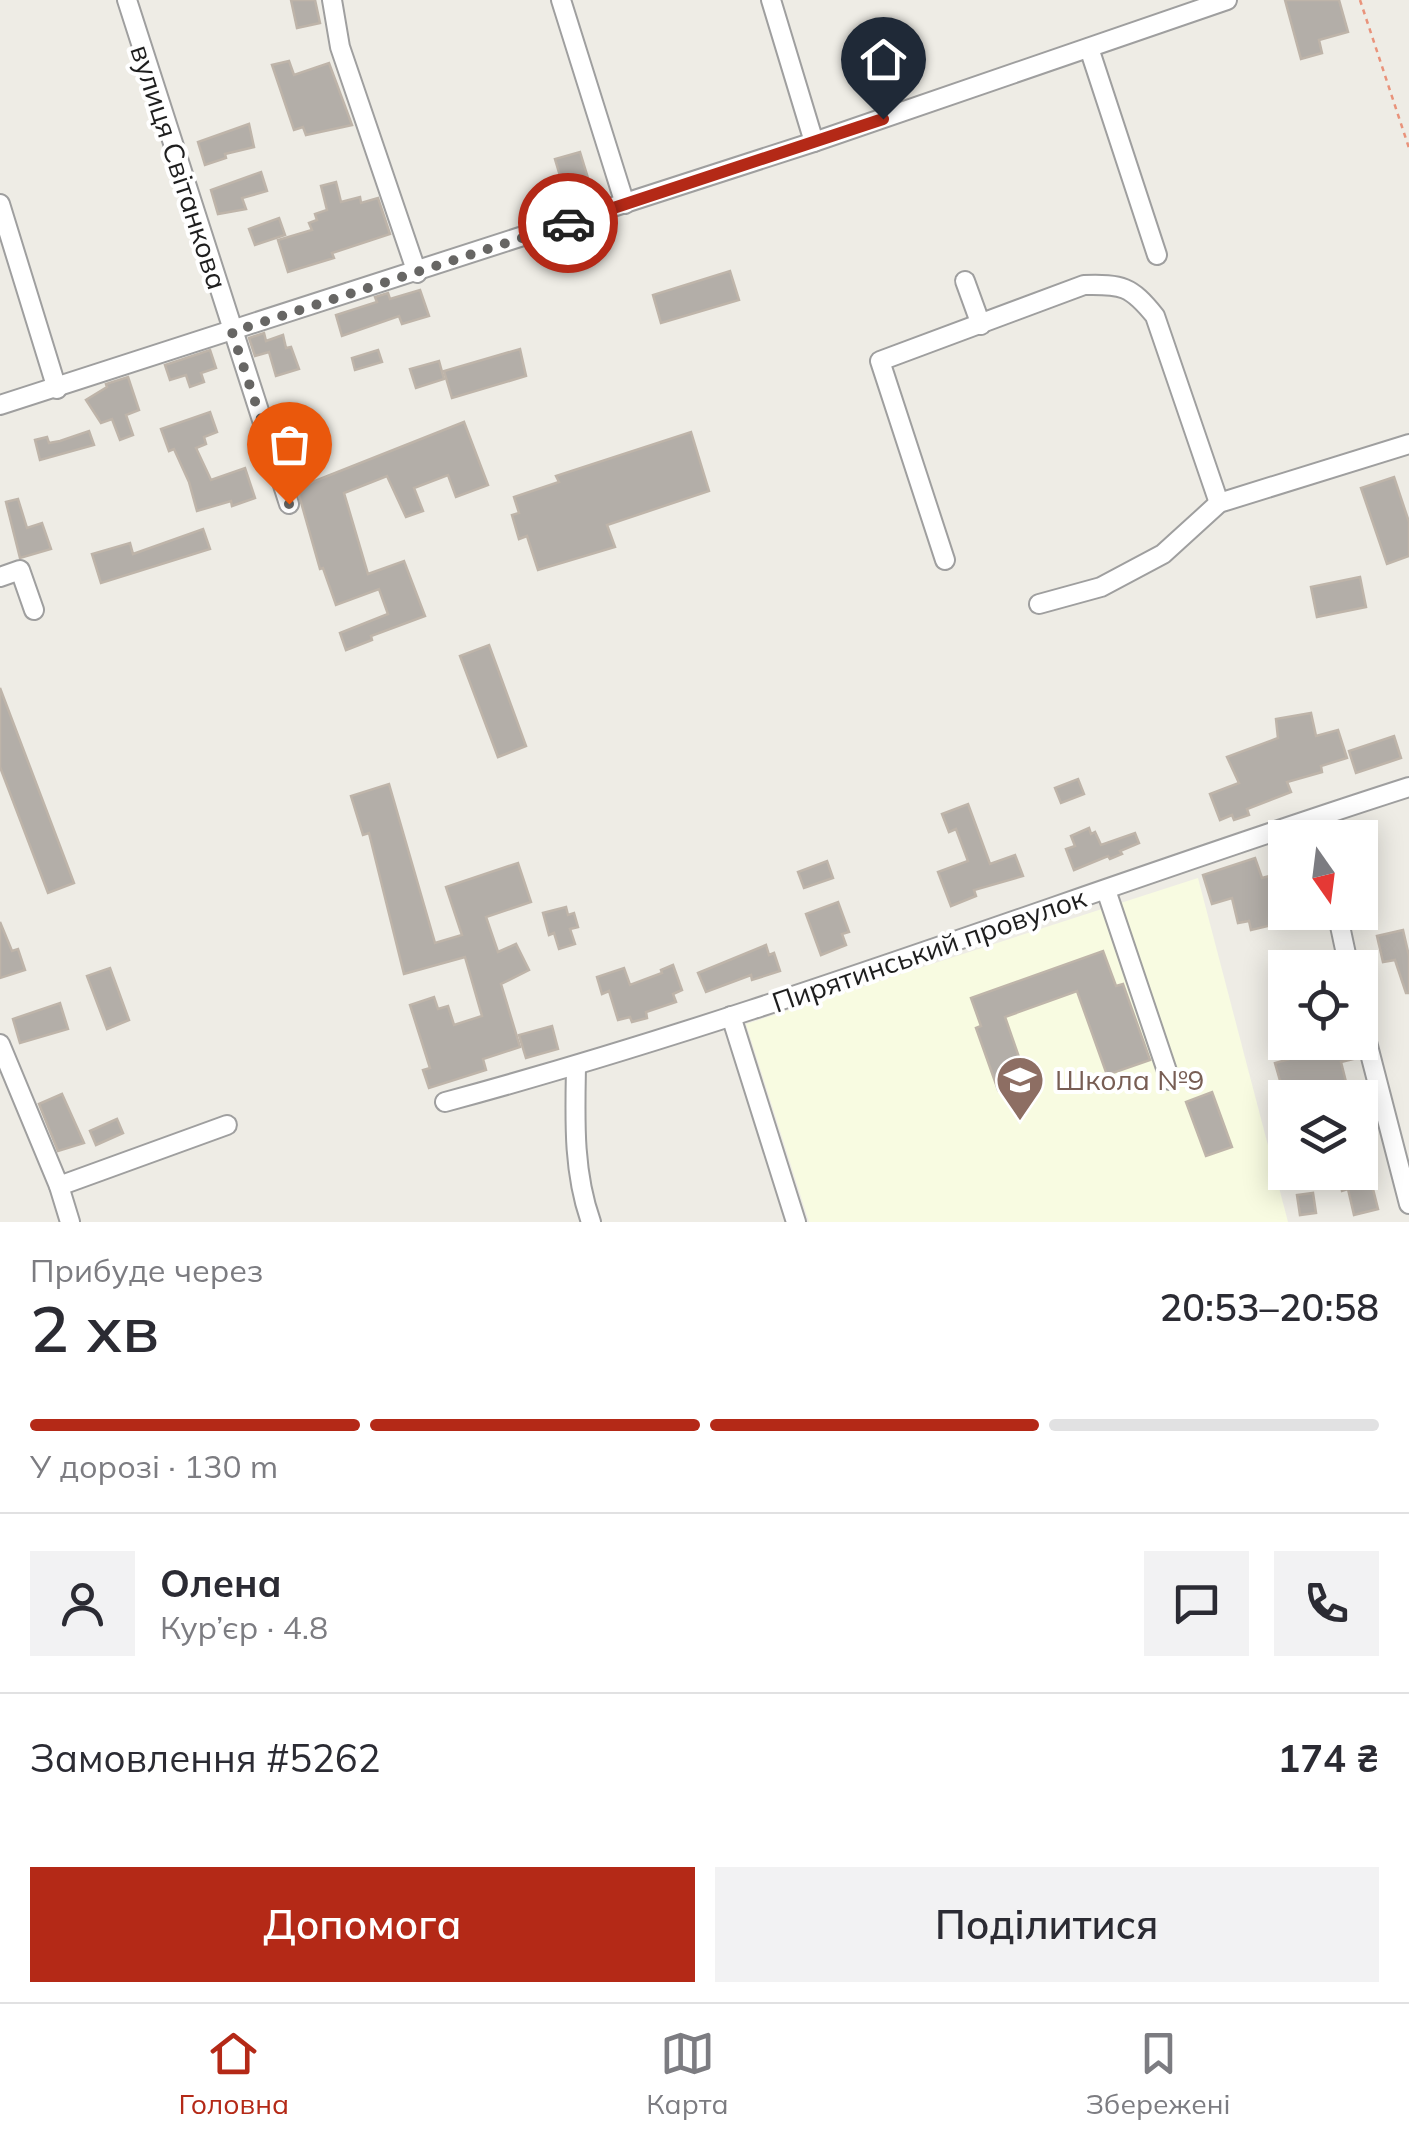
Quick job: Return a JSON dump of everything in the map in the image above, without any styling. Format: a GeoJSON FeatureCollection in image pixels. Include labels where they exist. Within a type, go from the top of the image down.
{"type":"FeatureCollection","features":[{"type":"Feature","properties":{"kind":"street","name":"вулиця Світанкова"},"geometry":{"type":"LineString","coordinates":[[126,0],[289,504]]}},
{"type":"Feature","properties":{"kind":"street"},"geometry":{"type":"LineString","coordinates":[[332,0],[340,47],[417,273]]}},
{"type":"Feature","properties":{"kind":"street"},"geometry":{"type":"LineString","coordinates":[[561,0],[626,204]]}},
{"type":"Feature","properties":{"kind":"street"},"geometry":{"type":"LineString","coordinates":[[771,0],[814,142]]}},
{"type":"Feature","properties":{"kind":"street"},"geometry":{"type":"LineString","coordinates":[[0,406],[814,142],[1227,0]]}},
{"type":"Feature","properties":{"kind":"street"},"geometry":{"type":"LineString","coordinates":[[1089,48],[1157,255]]}},
{"type":"Feature","properties":{"kind":"street"},"geometry":{"type":"LineString","coordinates":[[0,204],[57,388]]}},
{"type":"Feature","properties":{"kind":"street"},"geometry":{"type":"LineString","coordinates":[[966,281],[981,326]]}},
{"type":"Feature","properties":{"kind":"street"},"geometry":{"type":"LineString","coordinates":[[945,560],[880,361],[1084,285],[1117,284],[1139,296],[1155,316],[1219,503]]}},
{"type":"Feature","properties":{"kind":"street"},"geometry":{"type":"LineString","coordinates":[[1039,604],[1101,587],[1163,554],[1219,503],[1409,444]]}},
{"type":"Feature","properties":{"kind":"street"},"geometry":{"type":"LineString","coordinates":[[0,577],[20,570],[34,610]]}},
{"type":"Feature","properties":{"kind":"street","name":"Пирятинський провулок"},"geometry":{"type":"LineString","coordinates":[[445,1102],[576,1067],[1409,788]]}},
{"type":"Feature","properties":{"kind":"street"},"geometry":{"type":"LineString","coordinates":[[1106,890],[1170,1080]]}},
{"type":"Feature","properties":{"kind":"street"},"geometry":{"type":"LineString","coordinates":[[732,1016],[796,1222]]}},
{"type":"Feature","properties":{"kind":"street"},"geometry":{"type":"LineString","coordinates":[[0,1044],[70,1222]]}},
{"type":"Feature","properties":{"kind":"street"},"geometry":{"type":"LineString","coordinates":[[1372,1060],[1409,1204]]}},
{"type":"Feature","properties":{"kind":"street"},"geometry":{"type":"LineString","coordinates":[[576,1067],[575,1143],[583,1201],[591,1222]]}},
{"type":"Feature","properties":{"kind":"street"},"geometry":{"type":"LineString","coordinates":[[59,1186],[228,1125]]}},
{"type":"Feature","properties":{"kind":"path"},"geometry":{"type":"LineString","coordinates":[[1360,0],[1409,148]]}},
{"type":"Feature","properties":{"kind":"shaded area","name":"Школа №9"},"geometry":{"type":"Polygon","coordinates":[[[1198,878],[1268,1146],[1268,1190],[1280,1190],[1288,1222],[809,1222],[746,1024],[1198,878]]]}},
{"type":"Feature","properties":{"kind":"building"},"geometry":{"type":"Polygon","coordinates":[[[291,0],[315,0],[320,23],[297,28],[291,0]]]}},
{"type":"Feature","properties":{"kind":"building"},"geometry":{"type":"Polygon","coordinates":[[[1285,0],[1339,0],[1348,32],[1319,40],[1322,53],[1301,59],[1285,0]]]}},
{"type":"Feature","properties":{"kind":"building"},"geometry":{"type":"Polygon","coordinates":[[[289,61],[294,75],[329,63],[352,125],[306,135],[303,127],[294,130],[272,65],[289,61]]]}},
{"type":"Feature","properties":{"kind":"building"},"geometry":{"type":"Polygon","coordinates":[[[249,124],[254,147],[225,154],[226,158],[205,165],[198,142],[249,124]]]}},
{"type":"Feature","properties":{"kind":"building"},"geometry":{"type":"Polygon","coordinates":[[[580,152],[591,188],[566,196],[555,159],[580,152]]]}},
{"type":"Feature","properties":{"kind":"building"},"geometry":{"type":"Polygon","coordinates":[[[261,172],[267,191],[242,198],[246,209],[218,214],[211,190],[261,172]]]}},
{"type":"Feature","properties":{"kind":"building"},"geometry":{"type":"Polygon","coordinates":[[[336,182],[341,202],[360,197],[361,203],[378,198],[390,234],[288,272],[278,240],[312,230],[309,223],[317,220],[315,214],[327,210],[321,186],[336,182]]]}},
{"type":"Feature","properties":{"kind":"building"},"geometry":{"type":"Polygon","coordinates":[[[279,218],[285,235],[255,245],[249,229],[279,218]]]}},
{"type":"Feature","properties":{"kind":"building"},"geometry":{"type":"Polygon","coordinates":[[[730,271],[739,300],[661,323],[653,295],[730,271]]]}},
{"type":"Feature","properties":{"kind":"building"},"geometry":{"type":"Polygon","coordinates":[[[420,290],[429,316],[402,324],[399,316],[342,336],[336,315],[377,302],[375,297],[388,293],[390,299],[420,290]]]}},
{"type":"Feature","properties":{"kind":"building"},"geometry":{"type":"Polygon","coordinates":[[[264,333],[266,341],[283,335],[299,369],[276,376],[269,352],[255,356],[249,338],[264,333]]]}},
{"type":"Feature","properties":{"kind":"building"},"geometry":{"type":"Polygon","coordinates":[[[520,349],[526,376],[452,398],[444,371],[520,349]]]}},
{"type":"Feature","properties":{"kind":"building"},"geometry":{"type":"Polygon","coordinates":[[[210,350],[216,368],[201,373],[204,382],[190,387],[186,375],[170,380],[165,365],[210,350]]]}},
{"type":"Feature","properties":{"kind":"building"},"geometry":{"type":"Polygon","coordinates":[[[378,350],[382,362],[355,370],[352,358],[378,350]]]}},
{"type":"Feature","properties":{"kind":"building"},"geometry":{"type":"Polygon","coordinates":[[[439,361],[444,379],[416,388],[410,369],[439,361]]]}},
{"type":"Feature","properties":{"kind":"building"},"geometry":{"type":"Polygon","coordinates":[[[128,377],[139,410],[126,415],[133,435],[120,440],[112,419],[101,423],[86,400],[106,384],[128,377]]]}},
{"type":"Feature","properties":{"kind":"building"},"geometry":{"type":"Polygon","coordinates":[[[210,412],[217,432],[204,437],[206,444],[196,448],[211,480],[245,468],[255,498],[197,511],[189,482],[174,449],[169,451],[161,429],[210,412]]]}},
{"type":"Feature","properties":{"kind":"building"},"geometry":{"type":"Polygon","coordinates":[[[464,422],[488,485],[456,497],[448,475],[414,488],[423,511],[406,517],[387,476],[344,493],[368,574],[404,561],[425,616],[346,650],[340,633],[388,614],[379,589],[336,605],[323,568],[320,569],[297,488],[464,422]]]}},
{"type":"Feature","properties":{"kind":"building"},"geometry":{"type":"Polygon","coordinates":[[[89,431],[94,445],[40,460],[35,440],[47,437],[49,443],[89,431]]]}},
{"type":"Feature","properties":{"kind":"building"},"geometry":{"type":"Polygon","coordinates":[[[691,432],[709,491],[607,525],[615,547],[538,570],[527,536],[519,539],[512,515],[519,513],[514,497],[559,482],[556,476],[691,432]]]}},
{"type":"Feature","properties":{"kind":"building"},"geometry":{"type":"Polygon","coordinates":[[[1394,477],[1409,522],[1409,556],[1387,564],[1361,488],[1394,477]]]}},
{"type":"Feature","properties":{"kind":"building"},"geometry":{"type":"Polygon","coordinates":[[[18,499],[27,528],[42,523],[51,549],[20,558],[6,502],[18,499]]]}},
{"type":"Feature","properties":{"kind":"building"},"geometry":{"type":"Polygon","coordinates":[[[203,529],[210,549],[101,583],[92,554],[130,543],[133,554],[203,529]]]}},
{"type":"Feature","properties":{"kind":"building"},"geometry":{"type":"Polygon","coordinates":[[[1360,577],[1366,607],[1317,617],[1311,587],[1360,577]]]}},
{"type":"Feature","properties":{"kind":"building"},"geometry":{"type":"Polygon","coordinates":[[[489,645],[526,746],[498,757],[460,656],[489,645]]]}},
{"type":"Feature","properties":{"kind":"building"},"geometry":{"type":"Polygon","coordinates":[[[0,688],[74,883],[48,893],[0,767],[0,688]]]}},
{"type":"Feature","properties":{"kind":"building"},"geometry":{"type":"Polygon","coordinates":[[[1311,713],[1316,736],[1338,730],[1347,758],[1321,766],[1322,772],[1287,782],[1291,792],[1247,809],[1249,815],[1220,820],[1210,794],[1239,783],[1227,757],[1278,738],[1276,719],[1311,713]]]}},
{"type":"Feature","properties":{"kind":"building"},"geometry":{"type":"Polygon","coordinates":[[[1394,736],[1401,758],[1356,773],[1349,751],[1394,736]]]}},
{"type":"Feature","properties":{"kind":"building"},"geometry":{"type":"Polygon","coordinates":[[[1078,779],[1084,794],[1061,803],[1055,788],[1078,779]]]}},
{"type":"Feature","properties":{"kind":"building"},"geometry":{"type":"Polygon","coordinates":[[[389,784],[435,943],[462,935],[446,887],[518,863],[531,902],[486,917],[498,952],[516,944],[529,970],[501,984],[520,1047],[483,1059],[486,1070],[429,1088],[423,1070],[430,1068],[410,1005],[434,997],[438,1009],[448,1006],[454,1025],[482,1016],[465,957],[404,974],[369,833],[363,835],[351,796],[389,784]]]}},
{"type":"Feature","properties":{"kind":"building"},"geometry":{"type":"Polygon","coordinates":[[[968,804],[990,864],[1015,855],[1023,876],[974,890],[976,896],[951,906],[938,872],[968,861],[956,829],[949,832],[942,814],[968,804]]]}},
{"type":"Feature","properties":{"kind":"building"},"geometry":{"type":"Polygon","coordinates":[[[1089,828],[1101,845],[1135,833],[1139,843],[1110,859],[1108,856],[1074,870],[1066,849],[1075,846],[1071,836],[1089,828]]]}},
{"type":"Feature","properties":{"kind":"building"},"geometry":{"type":"Polygon","coordinates":[[[1255,858],[1262,878],[1268,876],[1268,926],[1251,930],[1249,921],[1238,923],[1232,898],[1212,904],[1203,875],[1255,858]]]}},
{"type":"Feature","properties":{"kind":"building"},"geometry":{"type":"Polygon","coordinates":[[[827,861],[833,878],[804,888],[798,872],[827,861]]]}},
{"type":"Feature","properties":{"kind":"building"},"geometry":{"type":"Polygon","coordinates":[[[838,902],[849,932],[842,934],[846,945],[821,955],[806,914],[838,902]]]}},
{"type":"Feature","properties":{"kind":"building"},"geometry":{"type":"Polygon","coordinates":[[[566,907],[568,915],[574,913],[578,927],[570,929],[575,944],[559,949],[554,933],[549,935],[543,913],[566,907]]]}},
{"type":"Feature","properties":{"kind":"building"},"geometry":{"type":"Polygon","coordinates":[[[0,922],[12,951],[18,949],[25,970],[0,978],[0,922]]]}},
{"type":"Feature","properties":{"kind":"building"},"geometry":{"type":"Polygon","coordinates":[[[1403,930],[1409,956],[1409,993],[1395,960],[1383,962],[1377,936],[1403,930]]]}},
{"type":"Feature","properties":{"kind":"building"},"geometry":{"type":"Polygon","coordinates":[[[766,945],[769,955],[774,953],[780,971],[752,980],[751,975],[706,992],[698,973],[766,945]]]}},
{"type":"Feature","properties":{"kind":"building"},"geometry":{"type":"Polygon","coordinates":[[[1103,951],[1116,986],[1123,984],[1150,1060],[1107,1075],[1077,991],[1005,1017],[1027,1080],[998,1090],[976,1028],[981,1026],[971,998],[1103,951]]]}},
{"type":"Feature","properties":{"kind":"building"},"geometry":{"type":"Polygon","coordinates":[[[673,965],[682,990],[673,994],[676,1002],[646,1012],[647,1018],[618,1020],[609,991],[602,994],[597,977],[624,968],[630,985],[673,965]]]}},
{"type":"Feature","properties":{"kind":"building"},"geometry":{"type":"Polygon","coordinates":[[[110,968],[129,1020],[107,1029],[87,976],[110,968]]]}},
{"type":"Feature","properties":{"kind":"building"},"geometry":{"type":"Polygon","coordinates":[[[60,1003],[68,1029],[20,1043],[13,1019],[60,1003]]]}},
{"type":"Feature","properties":{"kind":"building"},"geometry":{"type":"Polygon","coordinates":[[[552,1026],[558,1049],[526,1058],[519,1035],[552,1026]]]}},
{"type":"Feature","properties":{"kind":"building"},"geometry":{"type":"Polygon","coordinates":[[[1349,1060],[1341,1062],[1346,1080],[1280,1080],[1275,1063],[1349,1060]]]}},
{"type":"Feature","properties":{"kind":"building"},"geometry":{"type":"Polygon","coordinates":[[[1212,1092],[1232,1147],[1206,1156],[1186,1102],[1212,1092]]]}},
{"type":"Feature","properties":{"kind":"building"},"geometry":{"type":"Polygon","coordinates":[[[62,1094],[84,1143],[58,1151],[39,1104],[62,1094]]]}},
{"type":"Feature","properties":{"kind":"building"},"geometry":{"type":"Polygon","coordinates":[[[117,1119],[123,1133],[96,1145],[90,1131],[117,1119]]]}},
{"type":"Feature","properties":{"kind":"building"},"geometry":{"type":"Polygon","coordinates":[[[1348,1190],[1373,1190],[1378,1209],[1354,1215],[1348,1190]]]}},
{"type":"Feature","properties":{"kind":"building"},"geometry":{"type":"Polygon","coordinates":[[[1313,1193],[1316,1213],[1300,1215],[1297,1195],[1313,1193]]]}},
{"type":"Feature","properties":{"kind":"way so far"},"geometry":{"type":"LineString","coordinates":[[289,504],[232,332],[568,223]]}},
{"type":"Feature","properties":{"kind":"place","name":"Школа №9"},"geometry":{"type":"Point","coordinates":[1020,1122]}},
{"type":"Feature","properties":{"kind":"route"},"geometry":{"type":"LineString","coordinates":[[568,223],[883,119]]}}]}
